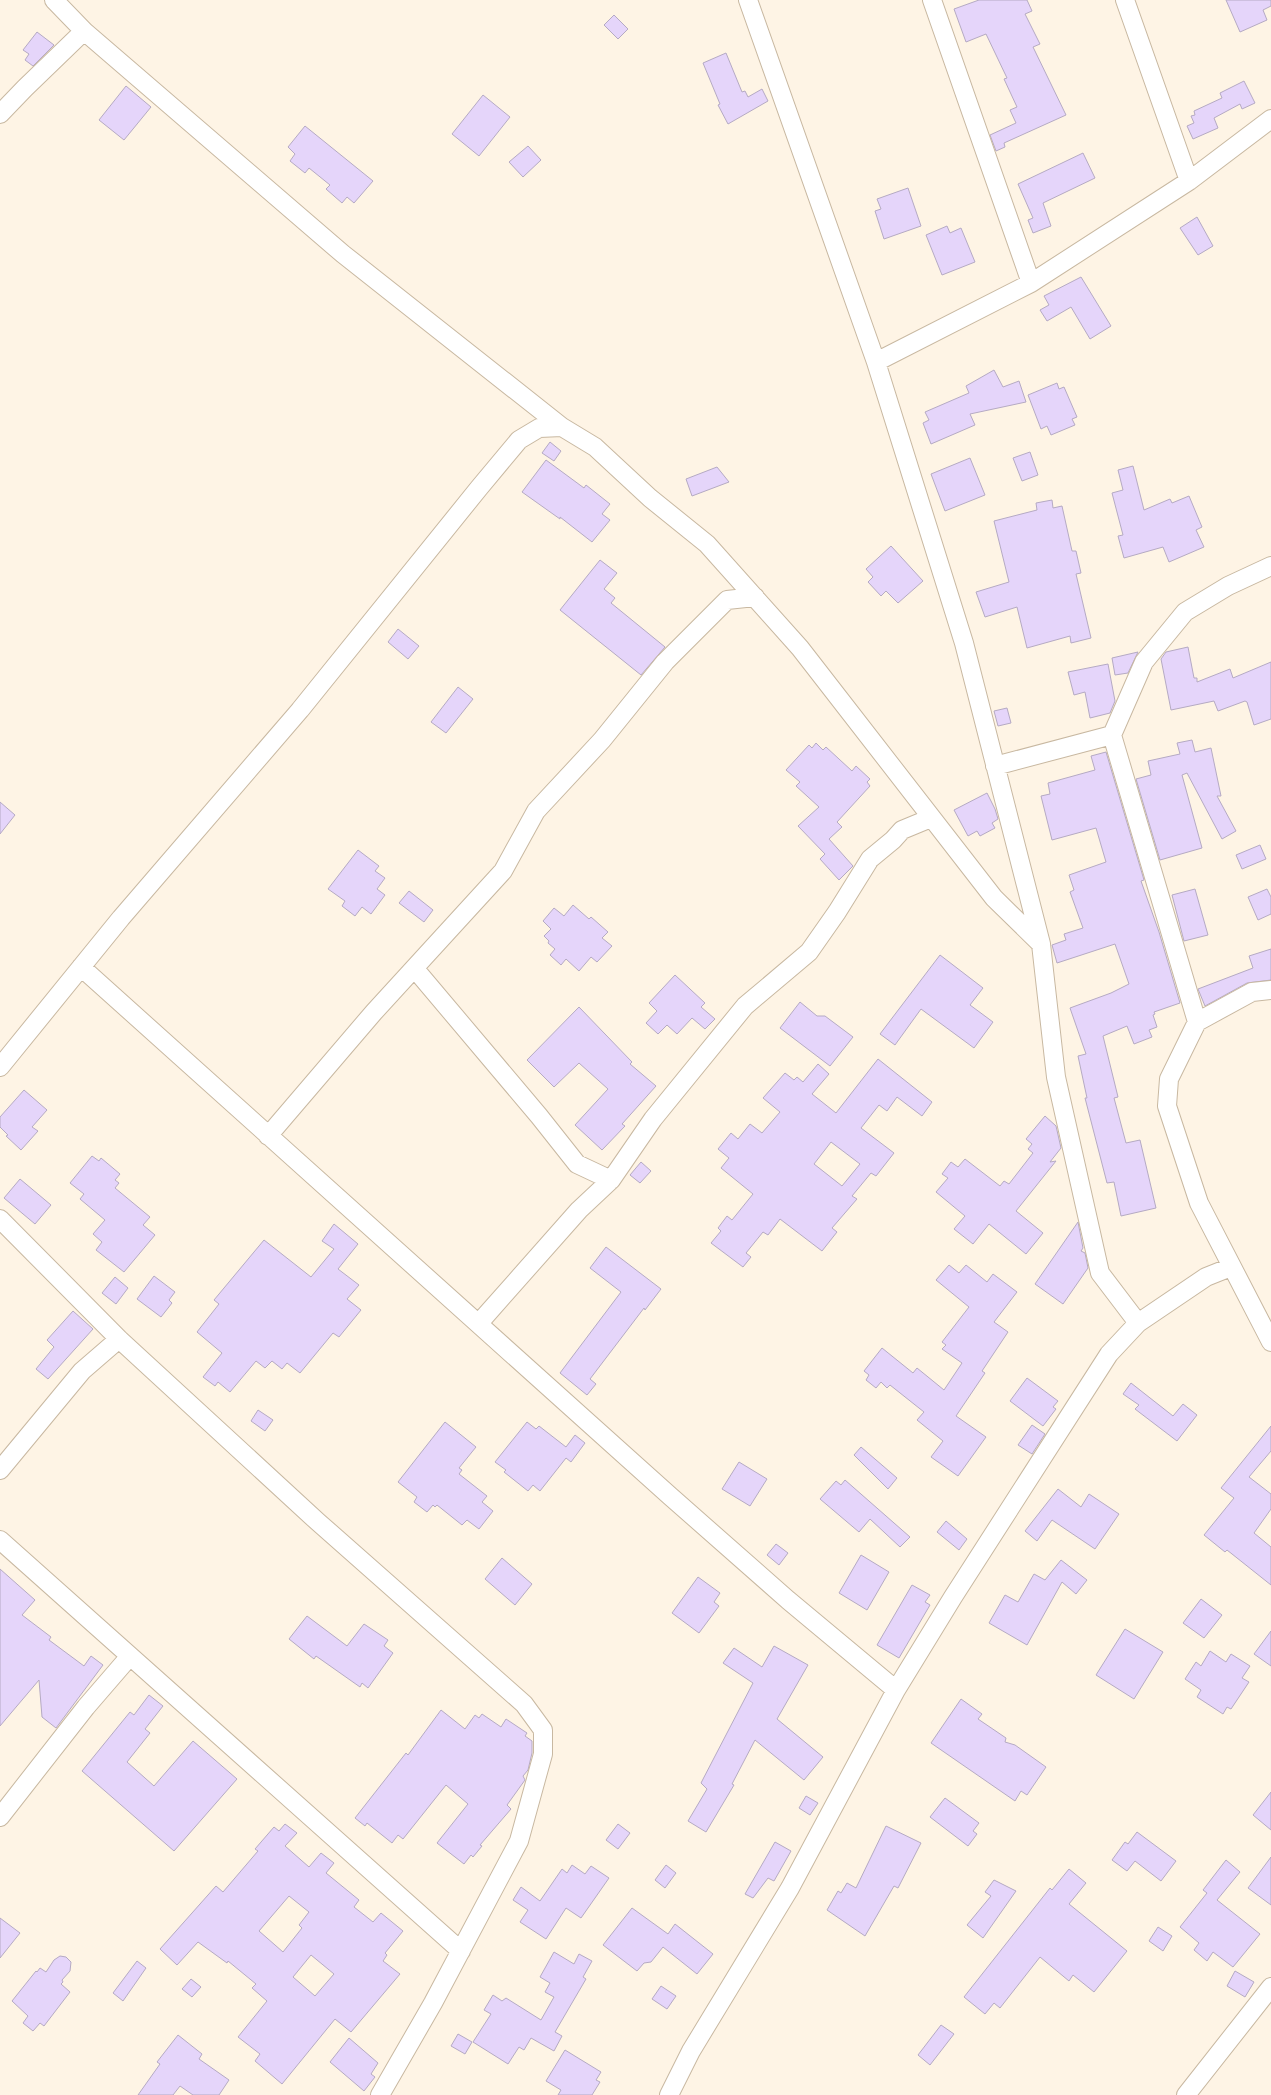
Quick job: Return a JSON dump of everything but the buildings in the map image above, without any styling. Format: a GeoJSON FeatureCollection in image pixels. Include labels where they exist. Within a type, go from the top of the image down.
{"type":"FeatureCollection","features":[{"type":"Feature","properties":{"kind":"street"},"geometry":{"type":"LineString","coordinates":[[54,0],[84,31],[343,254],[562,427],[595,447],[650,498],[707,544],[800,648],[994,898],[1041,944]]}},
{"type":"Feature","properties":{"kind":"street"},"geometry":{"type":"LineString","coordinates":[[748,0],[876,362],[964,643],[1041,944],[1056,1076],[1100,1274],[1138,1323]]}},
{"type":"Feature","properties":{"kind":"street"},"geometry":{"type":"LineString","coordinates":[[932,0],[1031,283]]}},
{"type":"Feature","properties":{"kind":"street"},"geometry":{"type":"LineString","coordinates":[[1125,0],[1189,181]]}},
{"type":"Feature","properties":{"kind":"street"},"geometry":{"type":"LineString","coordinates":[[0,114],[84,31]]}},
{"type":"Feature","properties":{"kind":"street"},"geometry":{"type":"LineString","coordinates":[[876,362],[1031,283],[1189,181],[1271,119]]}},
{"type":"Feature","properties":{"kind":"street"},"geometry":{"type":"LineString","coordinates":[[0,1067],[121,918],[300,710],[519,440],[539,428],[562,427]]}},
{"type":"Feature","properties":{"kind":"street"},"geometry":{"type":"LineString","coordinates":[[1197,1022],[1112,735],[1144,662],[1185,612],[1228,586],[1271,566]]}},
{"type":"Feature","properties":{"kind":"street"},"geometry":{"type":"LineString","coordinates":[[268,1136],[374,1012],[503,871],[536,811],[602,740],[666,662],[727,600],[755,597]]}},
{"type":"Feature","properties":{"kind":"street"},"geometry":{"type":"LineString","coordinates":[[995,766],[1112,735]]}},
{"type":"Feature","properties":{"kind":"street"},"geometry":{"type":"LineString","coordinates":[[479,1323],[579,1210],[611,1180],[653,1119],[745,1006],[809,952],[870,859],[902,830],[931,818]]}},
{"type":"Feature","properties":{"kind":"street"},"geometry":{"type":"LineString","coordinates":[[81,967],[788,1600],[896,1690]]}},
{"type":"Feature","properties":{"kind":"street"},"geometry":{"type":"LineString","coordinates":[[415,969],[533,1108],[577,1164],[611,1180]]}},
{"type":"Feature","properties":{"kind":"street"},"geometry":{"type":"LineString","coordinates":[[1271,990],[1252,992],[1197,1022],[1169,1079],[1167,1106],[1198,1203],[1271,1342]]}},
{"type":"Feature","properties":{"kind":"street"},"geometry":{"type":"LineString","coordinates":[[0,1219],[119,1339],[318,1522],[524,1704],[543,1730],[543,1754],[519,1841],[461,1951],[380,2095]]}},
{"type":"Feature","properties":{"kind":"street"},"geometry":{"type":"LineString","coordinates":[[669,2095],[692,2050],[790,1888],[896,1690],[1108,1354],[1138,1323],[1206,1277],[1231,1267]]}},
{"type":"Feature","properties":{"kind":"street"},"geometry":{"type":"LineString","coordinates":[[0,1470],[82,1371],[119,1339]]}},
{"type":"Feature","properties":{"kind":"street"},"geometry":{"type":"LineString","coordinates":[[0,1540],[461,1951]]}},
{"type":"Feature","properties":{"kind":"street"},"geometry":{"type":"LineString","coordinates":[[0,1817],[86,1707],[130,1656]]}},
{"type":"Feature","properties":{"kind":"street"},"geometry":{"type":"LineString","coordinates":[[1186,2095],[1271,1987]]}}]}
